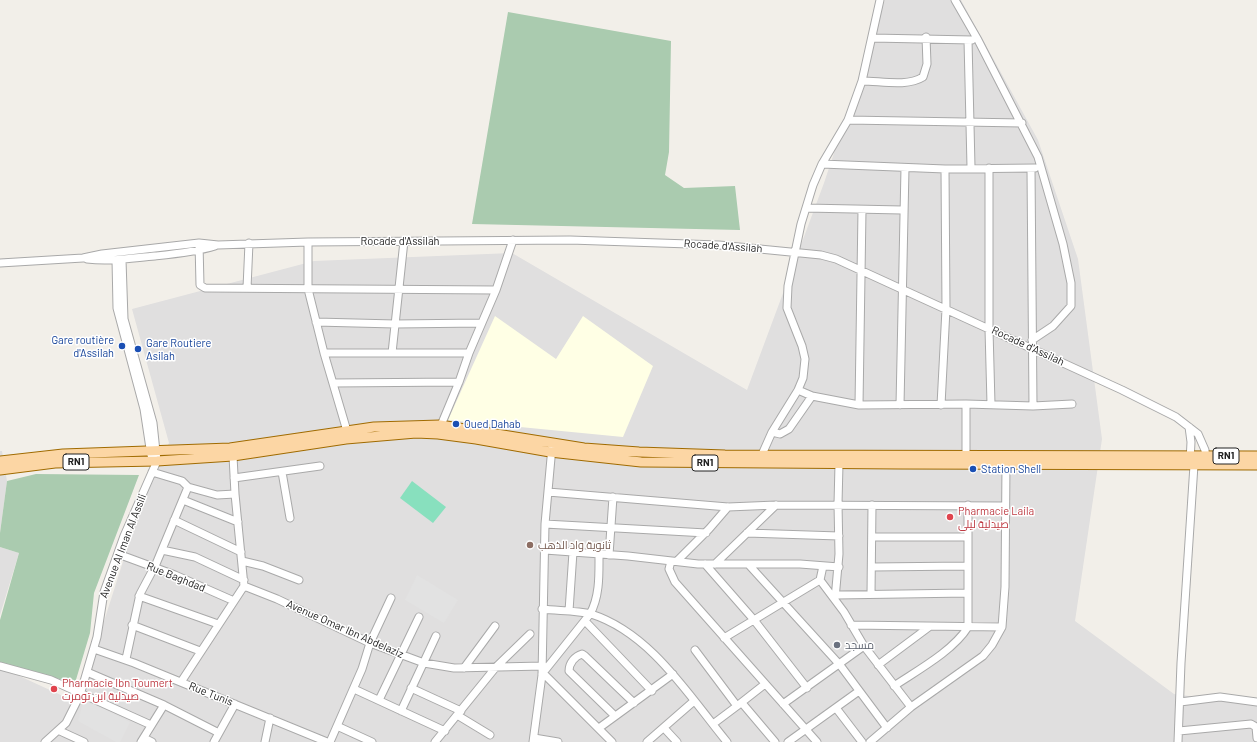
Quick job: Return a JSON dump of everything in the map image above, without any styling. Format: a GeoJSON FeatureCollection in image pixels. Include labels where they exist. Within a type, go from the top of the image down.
{"type":"FeatureCollection","features":[{"type":"Feature","properties":{"kind":"main road","name":"RN1"},"geometry":{"type":"LineString","coordinates":[[0,461],[56,455],[230,448],[374,427],[439,430],[552,448],[584,448],[839,464],[1191,462],[1257,456]]}},
{"type":"Feature","properties":{"kind":"main road","name":"RN1"},"geometry":{"type":"LineString","coordinates":[[0,470],[55,463],[153,466],[346,439],[439,430]]}},
{"type":"Feature","properties":{"kind":"main road","name":"RN1"},"geometry":{"type":"LineString","coordinates":[[759,459],[966,455],[1191,462]]}},
{"type":"Feature","properties":{"kind":"main road","name":"RN1"},"geometry":{"type":"LineString","coordinates":[[1206,460],[1257,464]]}},
{"type":"Feature","properties":{"kind":"street"},"geometry":{"type":"LineString","coordinates":[[759,459],[772,432],[798,390],[805,370],[805,359],[787,308],[786,296],[806,208],[822,164],[848,120],[862,81],[880,0]]}},
{"type":"Feature","properties":{"kind":"street"},"geometry":{"type":"LineString","coordinates":[[955,0],[1022,123],[1040,166],[1063,244],[1070,275],[1072,299],[1070,306],[1053,326],[1032,340]]}},
{"type":"Feature","properties":{"kind":"street"},"geometry":{"type":"LineString","coordinates":[[872,38],[926,37],[978,40]]}},
{"type":"Feature","properties":{"kind":"street"},"geometry":{"type":"LineString","coordinates":[[862,81],[906,82],[918,80],[924,77],[927,64],[926,37]]}},
{"type":"Feature","properties":{"kind":"street"},"geometry":{"type":"LineString","coordinates":[[968,40],[971,167]]}},
{"type":"Feature","properties":{"kind":"street"},"geometry":{"type":"LineString","coordinates":[[848,120],[1022,123]]}},
{"type":"Feature","properties":{"kind":"street"},"geometry":{"type":"LineString","coordinates":[[822,164],[945,169],[971,167],[1031,168],[1040,166]]}},
{"type":"Feature","properties":{"kind":"street"},"geometry":{"type":"LineString","coordinates":[[900,405],[902,210],[904,168]]}},
{"type":"Feature","properties":{"kind":"street"},"geometry":{"type":"LineString","coordinates":[[989,168],[989,329],[991,404]]}},
{"type":"Feature","properties":{"kind":"street"},"geometry":{"type":"LineString","coordinates":[[1031,168],[1033,406]]}},
{"type":"Feature","properties":{"kind":"street"},"geometry":{"type":"LineString","coordinates":[[941,405],[946,309],[945,169]]}},
{"type":"Feature","properties":{"kind":"street"},"geometry":{"type":"LineString","coordinates":[[806,208],[902,210]]}},
{"type":"Feature","properties":{"kind":"street"},"geometry":{"type":"LineString","coordinates":[[859,405],[862,210]]}},
{"type":"Feature","properties":{"kind":"street"},"geometry":{"type":"LineString","coordinates":[[439,430],[481,323],[496,290],[513,240]]}},
{"type":"Feature","properties":{"kind":"street","name":"Rocade d'Assilah"},"geometry":{"type":"LineString","coordinates":[[0,263],[83,258],[102,254],[199,243],[218,245],[249,243],[513,240],[659,242],[796,252],[836,259],[1129,393],[1176,417],[1198,434],[1206,460]]}},
{"type":"Feature","properties":{"kind":"street"},"geometry":{"type":"LineString","coordinates":[[392,353],[404,241]]}},
{"type":"Feature","properties":{"kind":"street"},"geometry":{"type":"LineString","coordinates":[[308,242],[308,289],[324,352],[347,431]]}},
{"type":"Feature","properties":{"kind":"street"},"geometry":{"type":"LineString","coordinates":[[199,243],[200,281],[202,288],[398,288],[496,290]]}},
{"type":"Feature","properties":{"kind":"street"},"geometry":{"type":"LineString","coordinates":[[247,288],[249,243]]}},
{"type":"Feature","properties":{"kind":"street","name":"Rocade d'Assilah"},"geometry":{"type":"LineString","coordinates":[[83,258],[102,261],[119,260],[200,251],[218,245]]}},
{"type":"Feature","properties":{"kind":"street"},"geometry":{"type":"LineString","coordinates":[[119,260],[124,319],[152,419],[154,451],[153,466],[182,481],[188,487],[217,495],[235,494]]}},
{"type":"Feature","properties":{"kind":"street"},"geometry":{"type":"LineString","coordinates":[[316,322],[394,324],[481,323]]}},
{"type":"Feature","properties":{"kind":"street"},"geometry":{"type":"LineString","coordinates":[[324,352],[469,353]]}},
{"type":"Feature","properties":{"kind":"street"},"geometry":{"type":"LineString","coordinates":[[333,383],[459,382]]}},
{"type":"Feature","properties":{"kind":"street"},"geometry":{"type":"LineString","coordinates":[[798,390],[812,396],[859,405],[991,404],[1033,406],[1072,404]]}},
{"type":"Feature","properties":{"kind":"street"},"geometry":{"type":"LineString","coordinates":[[772,432],[780,434],[789,429],[812,396]]}},
{"type":"Feature","properties":{"kind":"street"},"geometry":{"type":"LineString","coordinates":[[966,404],[966,455]]}},
{"type":"Feature","properties":{"kind":"street"},"geometry":{"type":"LineString","coordinates":[[1178,742],[1191,462],[1189,427]]}},
{"type":"Feature","properties":{"kind":"street"},"geometry":{"type":"LineString","coordinates":[[552,448],[545,524],[542,609],[543,671],[534,740],[558,742]]}},
{"type":"Feature","properties":{"kind":"street"},"geometry":{"type":"LineString","coordinates":[[181,682],[200,650],[234,601],[244,583],[235,494],[233,456]]}},
{"type":"Feature","properties":{"kind":"street"},"geometry":{"type":"LineString","coordinates":[[835,597],[839,567],[839,464]]}},
{"type":"Feature","properties":{"kind":"street"},"geometry":{"type":"LineString","coordinates":[[870,742],[911,707],[983,656],[992,645],[1002,627],[1005,587],[1004,506],[1006,464]]}},
{"type":"Feature","properties":{"kind":"street","name":"Avenue Al Iman Al Assili"},"geometry":{"type":"LineString","coordinates":[[45,742],[60,730],[71,715],[80,695],[94,649],[104,592],[153,466]]}},
{"type":"Feature","properties":{"kind":"street"},"geometry":{"type":"LineString","coordinates":[[234,478],[320,466]]}},
{"type":"Feature","properties":{"kind":"street"},"geometry":{"type":"LineString","coordinates":[[282,472],[290,518]]}},
{"type":"Feature","properties":{"kind":"street"},"geometry":{"type":"LineString","coordinates":[[126,659],[139,596],[154,568],[188,487]]}},
{"type":"Feature","properties":{"kind":"street"},"geometry":{"type":"LineString","coordinates":[[548,492],[728,507],[838,504],[1004,506]]}},
{"type":"Feature","properties":{"kind":"street"},"geometry":{"type":"LineString","coordinates":[[609,555],[613,497]]}},
{"type":"Feature","properties":{"kind":"street"},"geometry":{"type":"LineString","coordinates":[[183,500],[238,522]]}},
{"type":"Feature","properties":{"kind":"street"},"geometry":{"type":"LineString","coordinates":[[715,564],[776,505]]}},
{"type":"Feature","properties":{"kind":"street"},"geometry":{"type":"LineString","coordinates":[[872,505],[872,594]]}},
{"type":"Feature","properties":{"kind":"street"},"geometry":{"type":"LineString","coordinates":[[894,686],[952,645],[962,636],[968,627],[968,505]]}},
{"type":"Feature","properties":{"kind":"street"},"geometry":{"type":"LineString","coordinates":[[728,507],[706,533],[674,561],[669,569],[675,582],[817,742]]}},
{"type":"Feature","properties":{"kind":"street"},"geometry":{"type":"LineString","coordinates":[[174,520],[242,552]]}},
{"type":"Feature","properties":{"kind":"street"},"geometry":{"type":"LineString","coordinates":[[545,524],[706,533]]}},
{"type":"Feature","properties":{"kind":"street"},"geometry":{"type":"LineString","coordinates":[[747,533],[839,536]]}},
{"type":"Feature","properties":{"kind":"street"},"geometry":{"type":"LineString","coordinates":[[872,537],[968,537]]}},
{"type":"Feature","properties":{"kind":"street","name":"Avenue Omar Ibn Abdelaziz"},"geometry":{"type":"LineString","coordinates":[[162,550],[195,557],[244,583],[370,643],[424,663],[464,668],[496,667],[543,671]]}},
{"type":"Feature","properties":{"kind":"street"},"geometry":{"type":"LineString","coordinates":[[545,550],[705,564],[839,567]]}},
{"type":"Feature","properties":{"kind":"street"},"geometry":{"type":"LineString","coordinates":[[569,611],[573,552]]}},
{"type":"Feature","properties":{"kind":"street","name":"Rue Baghdad"},"geometry":{"type":"LineString","coordinates":[[118,554],[175,575],[234,601]]}},
{"type":"Feature","properties":{"kind":"street"},"geometry":{"type":"LineString","coordinates":[[543,671],[590,614],[596,598],[599,554]]}},
{"type":"Feature","properties":{"kind":"street"},"geometry":{"type":"LineString","coordinates":[[242,561],[263,566],[299,580]]}},
{"type":"Feature","properties":{"kind":"street"},"geometry":{"type":"LineString","coordinates":[[705,564],[754,620],[807,688]]}},
{"type":"Feature","properties":{"kind":"street"},"geometry":{"type":"LineString","coordinates":[[749,565],[840,665],[887,728]]}},
{"type":"Feature","properties":{"kind":"street"},"geometry":{"type":"LineString","coordinates":[[822,566],[820,580],[835,597],[864,646],[911,707]]}},
{"type":"Feature","properties":{"kind":"street"},"geometry":{"type":"LineString","coordinates":[[872,567],[967,566]]}},
{"type":"Feature","properties":{"kind":"street"},"geometry":{"type":"LineString","coordinates":[[724,638],[820,580]]}},
{"type":"Feature","properties":{"kind":"street"},"geometry":{"type":"LineString","coordinates":[[835,597],[872,594],[968,593]]}},
{"type":"Feature","properties":{"kind":"street"},"geometry":{"type":"LineString","coordinates":[[139,596],[218,624]]}},
{"type":"Feature","properties":{"kind":"street"},"geometry":{"type":"LineString","coordinates":[[330,742],[354,689],[370,643],[391,598]]}},
{"type":"Feature","properties":{"kind":"street"},"geometry":{"type":"LineString","coordinates":[[542,609],[590,614],[616,626],[643,645],[672,674],[727,742]]}},
{"type":"Feature","properties":{"kind":"street"},"geometry":{"type":"LineString","coordinates":[[379,700],[419,617]]}},
{"type":"Feature","properties":{"kind":"street"},"geometry":{"type":"LineString","coordinates":[[585,621],[652,691]]}},
{"type":"Feature","properties":{"kind":"street"},"geometry":{"type":"LineString","coordinates":[[132,625],[200,650]]}},
{"type":"Feature","properties":{"kind":"street"},"geometry":{"type":"LineString","coordinates":[[851,625],[1002,627]]}},
{"type":"Feature","properties":{"kind":"street"},"geometry":{"type":"LineString","coordinates":[[464,668],[495,626]]}},
{"type":"Feature","properties":{"kind":"street"},"geometry":{"type":"LineString","coordinates":[[878,665],[929,626]]}},
{"type":"Feature","properties":{"kind":"street"},"geometry":{"type":"LineString","coordinates":[[435,742],[496,667],[530,634]]}},
{"type":"Feature","properties":{"kind":"street"},"geometry":{"type":"LineString","coordinates":[[401,711],[436,636]]}},
{"type":"Feature","properties":{"kind":"street"},"geometry":{"type":"LineString","coordinates":[[784,704],[840,665],[864,646]]}},
{"type":"Feature","properties":{"kind":"street","name":"Rue Tunis"},"geometry":{"type":"LineString","coordinates":[[94,649],[126,659],[327,742]]}},
{"type":"Feature","properties":{"kind":"street"},"geometry":{"type":"LineString","coordinates":[[695,650],[740,704],[775,742]]}},
{"type":"Feature","properties":{"kind":"street"},"geometry":{"type":"LineString","coordinates":[[615,716],[569,671],[571,663],[578,655],[582,654],[585,656],[634,703]]}},
{"type":"Feature","properties":{"kind":"street"},"geometry":{"type":"LineString","coordinates":[[0,666],[42,677],[151,726]]}},
{"type":"Feature","properties":{"kind":"street"},"geometry":{"type":"LineString","coordinates":[[543,671],[612,742]]}},
{"type":"Feature","properties":{"kind":"street"},"geometry":{"type":"LineString","coordinates":[[87,672],[164,704],[219,733]]}},
{"type":"Feature","properties":{"kind":"street"},"geometry":{"type":"LineString","coordinates":[[599,728],[652,691],[672,674]]}},
{"type":"Feature","properties":{"kind":"street"},"geometry":{"type":"LineString","coordinates":[[713,724],[765,684]]}},
{"type":"Feature","properties":{"kind":"street"},"geometry":{"type":"LineString","coordinates":[[411,688],[459,713],[490,735]]}},
{"type":"Feature","properties":{"kind":"street"},"geometry":{"type":"LineString","coordinates":[[354,689],[445,731]]}},
{"type":"Feature","properties":{"kind":"street"},"geometry":{"type":"LineString","coordinates":[[788,742],[859,691]]}},
{"type":"Feature","properties":{"kind":"street"},"geometry":{"type":"LineString","coordinates":[[1180,702],[1220,698],[1257,702]]}},
{"type":"Feature","properties":{"kind":"street"},"geometry":{"type":"LineString","coordinates":[[647,742],[694,702]]}},
{"type":"Feature","properties":{"kind":"street"},"geometry":{"type":"LineString","coordinates":[[152,742],[142,740],[164,704]]}},
{"type":"Feature","properties":{"kind":"street"},"geometry":{"type":"LineString","coordinates":[[214,742],[235,704]]}},
{"type":"Feature","properties":{"kind":"street"},"geometry":{"type":"LineString","coordinates":[[836,708],[862,742]]}},
{"type":"Feature","properties":{"kind":"street"},"geometry":{"type":"LineString","coordinates":[[265,742],[270,718]]}},
{"type":"Feature","properties":{"kind":"street"},"geometry":{"type":"LineString","coordinates":[[1179,731],[1251,724],[1256,727],[1257,738]]}},
{"type":"Feature","properties":{"kind":"street"},"geometry":{"type":"LineString","coordinates":[[337,726],[372,742]]}},
{"type":"Feature","properties":{"kind":"street"},"geometry":{"type":"LineString","coordinates":[[664,728],[677,742]]}},
{"type":"Feature","properties":{"kind":"street"},"geometry":{"type":"LineString","coordinates":[[60,730],[84,742]]}},
{"type":"Feature","properties":{"kind":"shaded area"},"geometry":{"type":"Polygon","coordinates":[[[885,0],[961,0],[1038,140],[1078,259],[1102,439],[1075,621],[1174,694],[1257,705],[1257,742],[0,742],[0,667],[78,703],[148,483],[169,443],[132,309],[314,261],[512,253],[747,390],[824,183],[885,0]]]}},
{"type":"Feature","properties":{"kind":"shaded area"},"geometry":{"type":"Polygon","coordinates":[[[508,12],[671,41],[669,152],[665,175],[684,188],[735,186],[740,230],[472,224],[508,12]]]}},
{"type":"Feature","properties":{"kind":"shaded area"},"geometry":{"type":"Polygon","coordinates":[[[495,316],[556,359],[583,316],[653,366],[623,437],[448,420],[495,316]]]}},
{"type":"Feature","properties":{"kind":"shaded area"},"geometry":{"type":"Polygon","coordinates":[[[0,451],[2,451],[7,481],[0,533],[0,451]]]}},
{"type":"Feature","properties":{"kind":"shaded area"},"geometry":{"type":"Polygon","coordinates":[[[36,474],[139,475],[94,593],[90,633],[75,683],[0,664],[0,620],[19,553],[0,547],[0,533],[7,481],[36,474]]]}},
{"type":"Feature","properties":{"kind":"shaded area"},"geometry":{"type":"Polygon","coordinates":[[[0,547],[19,553],[0,615],[0,547]]]}},
{"type":"Feature","properties":{"kind":"shaded area"},"geometry":{"type":"Polygon","coordinates":[[[417,575],[458,600],[444,623],[405,600],[417,575]]]}},
{"type":"Feature","properties":{"kind":"shaded area"},"geometry":{"type":"Polygon","coordinates":[[[84,699],[130,722],[120,742],[116,742],[78,721],[84,699]]]}},
{"type":"Feature","properties":{"kind":"green space"},"geometry":{"type":"Polygon","coordinates":[[[412,481],[446,507],[433,523],[400,498],[412,481]]]}},
{"type":"Feature","properties":{"kind":"place","name":"Gare routière d'Assilah"},"geometry":{"type":"Point","coordinates":[122,346]}},
{"type":"Feature","properties":{"kind":"place","name":"Gare Routiere Asilah"},"geometry":{"type":"Point","coordinates":[138,349]}},
{"type":"Feature","properties":{"kind":"place","name":"Oued Dahab"},"geometry":{"type":"Point","coordinates":[456,424]}},
{"type":"Feature","properties":{"kind":"place","name":"Station Shell"},"geometry":{"type":"Point","coordinates":[973,469]}},
{"type":"Feature","properties":{"kind":"place","name":"Pharmacie Laila صيدلية ليلى"},"geometry":{"type":"Point","coordinates":[950,517]}},
{"type":"Feature","properties":{"kind":"place","name":"ثانوية واد الذهب"},"geometry":{"type":"Point","coordinates":[530,545]}},
{"type":"Feature","properties":{"kind":"place","name":"مسجد"},"geometry":{"type":"Point","coordinates":[837,645]}},
{"type":"Feature","properties":{"kind":"place","name":"Pharmacie Ibn Toumert صيدلية ابن تومرت"},"geometry":{"type":"Point","coordinates":[54,689]}}]}
